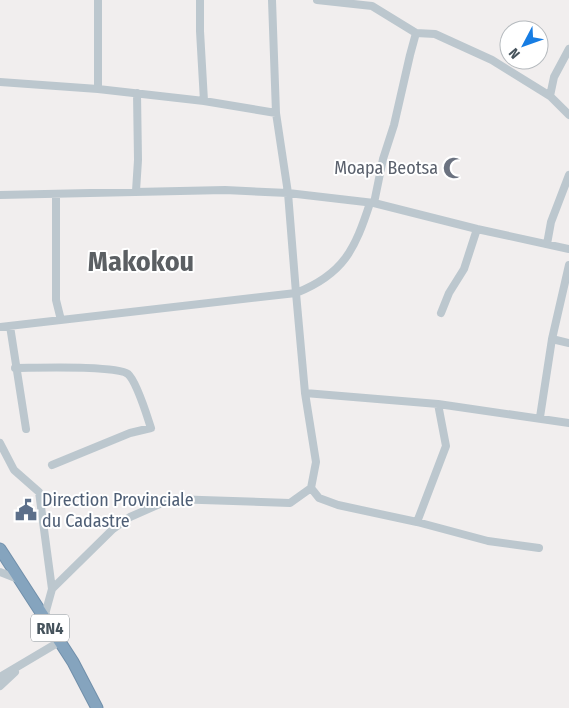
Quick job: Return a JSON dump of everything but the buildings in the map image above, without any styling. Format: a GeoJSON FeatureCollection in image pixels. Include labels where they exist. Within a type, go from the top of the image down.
{"type":"FeatureCollection","features":[{"type":"Feature","properties":{"kind":"highway","name":"RN4"},"geometry":{"type":"LineString","coordinates":[[0,549],[73,662],[96,708]]}},
{"type":"Feature","properties":{"kind":"street"},"geometry":{"type":"LineString","coordinates":[[98,0],[98,89]]}},
{"type":"Feature","properties":{"kind":"street"},"geometry":{"type":"LineString","coordinates":[[200,0],[204,101]]}},
{"type":"Feature","properties":{"kind":"street"},"geometry":{"type":"LineString","coordinates":[[52,589],[113,529],[130,516],[171,499],[290,503],[311,488],[316,462],[305,393],[288,193],[276,113],[272,0]]}},
{"type":"Feature","properties":{"kind":"street"},"geometry":{"type":"LineString","coordinates":[[317,0],[372,6],[416,33],[435,34],[492,60],[550,96],[569,115]]}},
{"type":"Feature","properties":{"kind":"street"},"geometry":{"type":"LineString","coordinates":[[0,327],[296,292],[311,287],[336,270],[351,252],[372,203],[394,125],[416,33]]}},
{"type":"Feature","properties":{"kind":"street"},"geometry":{"type":"LineString","coordinates":[[550,96],[554,76],[569,49]]}},
{"type":"Feature","properties":{"kind":"street"},"geometry":{"type":"LineString","coordinates":[[0,82],[136,93],[204,101],[276,113]]}},
{"type":"Feature","properties":{"kind":"street"},"geometry":{"type":"LineString","coordinates":[[136,93],[138,160],[136,191]]}},
{"type":"Feature","properties":{"kind":"street"},"geometry":{"type":"LineString","coordinates":[[547,244],[551,222],[569,176]]}},
{"type":"Feature","properties":{"kind":"street"},"geometry":{"type":"LineString","coordinates":[[0,195],[224,190],[288,193],[372,203],[476,229],[569,249]]}},
{"type":"Feature","properties":{"kind":"street"},"geometry":{"type":"LineString","coordinates":[[56,195],[56,300],[62,320]]}},
{"type":"Feature","properties":{"kind":"street"},"geometry":{"type":"LineString","coordinates":[[441,313],[449,293],[464,269],[476,229]]}},
{"type":"Feature","properties":{"kind":"street"},"geometry":{"type":"LineString","coordinates":[[540,417],[552,338],[569,264]]}},
{"type":"Feature","properties":{"kind":"street"},"geometry":{"type":"LineString","coordinates":[[10,326],[15,368],[26,429]]}},
{"type":"Feature","properties":{"kind":"street"},"geometry":{"type":"LineString","coordinates":[[552,338],[569,343]]}},
{"type":"Feature","properties":{"kind":"street"},"geometry":{"type":"LineString","coordinates":[[15,368],[107,369],[123,372],[129,375],[142,402],[151,428],[130,433],[52,465]]}},
{"type":"Feature","properties":{"kind":"street"},"geometry":{"type":"LineString","coordinates":[[305,393],[438,404],[569,422]]}},
{"type":"Feature","properties":{"kind":"street"},"geometry":{"type":"LineString","coordinates":[[417,522],[446,446],[438,404]]}},
{"type":"Feature","properties":{"kind":"street"},"geometry":{"type":"LineString","coordinates":[[0,443],[14,470],[39,492],[52,589],[44,618]]}},
{"type":"Feature","properties":{"kind":"street"},"geometry":{"type":"LineString","coordinates":[[311,488],[320,498],[338,506],[417,522],[488,540],[539,548]]}},
{"type":"Feature","properties":{"kind":"street"},"geometry":{"type":"LineString","coordinates":[[0,572],[18,579]]}},
{"type":"Feature","properties":{"kind":"street"},"geometry":{"type":"LineString","coordinates":[[0,677],[59,642]]}},
{"type":"Feature","properties":{"kind":"street"},"geometry":{"type":"LineString","coordinates":[[0,686],[29,660]]}},
{"type":"Feature","properties":{"kind":"place","name":"Moapa Beotsa"},"geometry":{"type":"Point","coordinates":[454,168]}},
{"type":"Feature","properties":{"kind":"place","name":"Direction Provinciale du Cadastre"},"geometry":{"type":"Point","coordinates":[26,510]}},
{"type":"Feature","properties":{"kind":"district","name":"Makokou"},"geometry":{"type":"Point","coordinates":[141,261]}}]}
